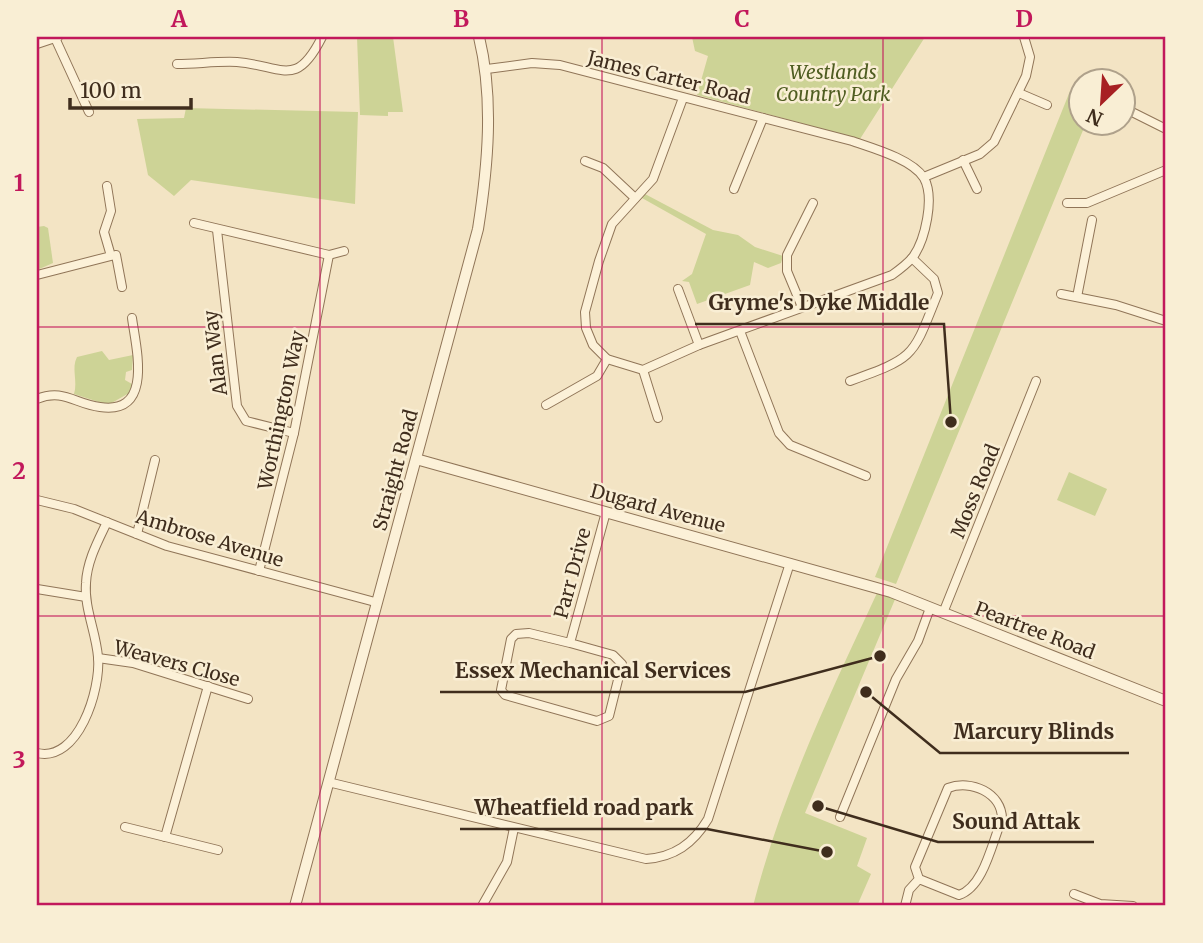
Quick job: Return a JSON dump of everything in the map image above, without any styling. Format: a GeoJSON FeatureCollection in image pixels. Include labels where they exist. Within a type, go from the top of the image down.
{"type":"FeatureCollection","features":[{"type":"Feature","properties":{"kind":"street"},"geometry":{"type":"LineString","coordinates":[[37,44],[57,37],[89,112]]}},
{"type":"Feature","properties":{"kind":"street"},"geometry":{"type":"LineString","coordinates":[[177,64],[237,62],[287,71],[310,61],[322,37]]}},
{"type":"Feature","properties":{"kind":"street","name":"Straight Road"},"geometry":{"type":"LineString","coordinates":[[295,906],[478,229],[488,141],[487,69],[479,37]]}},
{"type":"Feature","properties":{"kind":"street"},"geometry":{"type":"LineString","coordinates":[[683,98],[653,179],[612,224],[585,312],[586,328],[593,345],[607,359],[643,369],[699,345],[892,275],[912,258],[921,241],[927,210],[928,195],[923,177],[980,154],[994,142],[1019,93],[1030,57],[1024,37]]}},
{"type":"Feature","properties":{"kind":"street","name":"James Carter Road"},"geometry":{"type":"LineString","coordinates":[[487,69],[532,63],[560,65],[892,155],[923,177]]}},
{"type":"Feature","properties":{"kind":"street"},"geometry":{"type":"LineString","coordinates":[[1019,93],[1046,105]]}},
{"type":"Feature","properties":{"kind":"street"},"geometry":{"type":"LineString","coordinates":[[1136,114],[1166,129]]}},
{"type":"Feature","properties":{"kind":"street"},"geometry":{"type":"LineString","coordinates":[[734,189],[763,118]]}},
{"type":"Feature","properties":{"kind":"street"},"geometry":{"type":"LineString","coordinates":[[963,160],[977,189]]}},
{"type":"Feature","properties":{"kind":"street"},"geometry":{"type":"LineString","coordinates":[[585,161],[603,168],[635,198]]}},
{"type":"Feature","properties":{"kind":"street"},"geometry":{"type":"LineString","coordinates":[[1067,203],[1087,204],[1166,170]]}},
{"type":"Feature","properties":{"kind":"street"},"geometry":{"type":"LineString","coordinates":[[107,186],[111,211],[104,232],[117,255],[122,287]]}},
{"type":"Feature","properties":{"kind":"street"},"geometry":{"type":"LineString","coordinates":[[802,307],[787,271],[787,255],[813,203]]}},
{"type":"Feature","properties":{"kind":"street"},"geometry":{"type":"LineString","coordinates":[[1077,297],[1092,220]]}},
{"type":"Feature","properties":{"kind":"street"},"geometry":{"type":"LineString","coordinates":[[194,223],[329,255],[344,251]]}},
{"type":"Feature","properties":{"kind":"street","name":"Alan Way"},"geometry":{"type":"LineString","coordinates":[[216,230],[237,406],[246,421],[294,433]]}},
{"type":"Feature","properties":{"kind":"street"},"geometry":{"type":"LineString","coordinates":[[37,275],[117,255]]}},
{"type":"Feature","properties":{"kind":"street","name":"Worthington Way"},"geometry":{"type":"LineString","coordinates":[[259,570],[294,433],[329,255]]}},
{"type":"Feature","properties":{"kind":"street"},"geometry":{"type":"LineString","coordinates":[[850,381],[898,363],[916,345],[938,293],[934,279],[912,258]]}},
{"type":"Feature","properties":{"kind":"street"},"geometry":{"type":"LineString","coordinates":[[678,289],[699,345]]}},
{"type":"Feature","properties":{"kind":"street"},"geometry":{"type":"LineString","coordinates":[[1061,294],[1116,304],[1166,321]]}},
{"type":"Feature","properties":{"kind":"street"},"geometry":{"type":"LineString","coordinates":[[37,399],[58,393],[101,408],[128,400],[134,393],[139,376],[132,318]]}},
{"type":"Feature","properties":{"kind":"street"},"geometry":{"type":"LineString","coordinates":[[740,331],[779,433],[790,444],[866,476]]}},
{"type":"Feature","properties":{"kind":"street"},"geometry":{"type":"LineString","coordinates":[[546,405],[597,376],[607,359]]}},
{"type":"Feature","properties":{"kind":"street"},"geometry":{"type":"LineString","coordinates":[[643,369],[658,418]]}},
{"type":"Feature","properties":{"kind":"street","name":"Moss Road"},"geometry":{"type":"LineString","coordinates":[[943,613],[1036,381]]}},
{"type":"Feature","properties":{"kind":"street","name":"Dugard Avenue"},"geometry":{"type":"LineString","coordinates":[[416,459],[891,592]]}},
{"type":"Feature","properties":{"kind":"street"},"geometry":{"type":"LineString","coordinates":[[137,534],[155,460]]}},
{"type":"Feature","properties":{"kind":"street","name":"Ambrose Avenue"},"geometry":{"type":"LineString","coordinates":[[37,500],[107,522],[167,546],[375,602]]}},
{"type":"Feature","properties":{"kind":"street","name":"Parr Drive"},"geometry":{"type":"LineString","coordinates":[[570,643],[606,512]]}},
{"type":"Feature","properties":{"kind":"street"},"geometry":{"type":"LineString","coordinates":[[37,753],[54,755],[72,743],[97,683],[98,658],[86,597],[89,566],[107,522]]}},
{"type":"Feature","properties":{"kind":"street"},"geometry":{"type":"LineString","coordinates":[[328,782],[646,859],[675,853],[699,834],[708,820],[790,563]]}},
{"type":"Feature","properties":{"kind":"street"},"geometry":{"type":"LineString","coordinates":[[37,589],[86,597]]}},
{"type":"Feature","properties":{"kind":"street","name":"Peartree Road"},"geometry":{"type":"LineString","coordinates":[[891,592],[1166,701]]}},
{"type":"Feature","properties":{"kind":"street"},"geometry":{"type":"LineString","coordinates":[[840,817],[896,679],[918,641],[930,608]]}},
{"type":"Feature","properties":{"kind":"street","name":"Parr Drive"},"geometry":{"type":"LineString","coordinates":[[529,633],[570,643],[614,655],[622,664],[609,716],[597,721],[505,695],[501,690],[511,639],[516,634],[529,633]]}},
{"type":"Feature","properties":{"kind":"street","name":"Weavers Close"},"geometry":{"type":"LineString","coordinates":[[98,658],[133,663],[248,699]]}},
{"type":"Feature","properties":{"kind":"street"},"geometry":{"type":"LineString","coordinates":[[165,837],[208,686]]}},
{"type":"Feature","properties":{"kind":"street"},"geometry":{"type":"LineString","coordinates":[[958,784],[972,786],[997,799],[1002,808],[1002,819],[976,884],[968,892],[959,895],[919,879],[915,867],[948,788],[958,784]]}},
{"type":"Feature","properties":{"kind":"street"},"geometry":{"type":"LineString","coordinates":[[125,827],[218,850]]}},
{"type":"Feature","properties":{"kind":"street"},"geometry":{"type":"LineString","coordinates":[[482,906],[507,862],[514,828]]}},
{"type":"Feature","properties":{"kind":"street"},"geometry":{"type":"LineString","coordinates":[[905,906],[909,890],[919,879]]}},
{"type":"Feature","properties":{"kind":"street"},"geometry":{"type":"LineString","coordinates":[[1074,894],[1100,904],[1133,906]]}},
{"type":"Feature","properties":{"kind":"green space"},"geometry":{"type":"Polygon","coordinates":[[[357,37],[393,37],[403,112],[388,112],[388,116],[360,115],[357,37]]]}},
{"type":"Feature","properties":{"kind":"green space","name":"Westlands Country Park"},"geometry":{"type":"Polygon","coordinates":[[[692,37],[925,37],[860,139],[697,95],[708,56],[695,51],[692,37]]]}},
{"type":"Feature","properties":{"kind":"green space"},"geometry":{"type":"Polygon","coordinates":[[[1066,101],[1066,136],[1081,136],[896,584],[875,577],[1066,101]]]}},
{"type":"Feature","properties":{"kind":"green space"},"geometry":{"type":"Polygon","coordinates":[[[186,108],[358,112],[355,204],[191,180],[174,196],[148,175],[137,119],[184,118],[186,108]]]}},
{"type":"Feature","properties":{"kind":"green space"},"geometry":{"type":"Polygon","coordinates":[[[645,194],[713,230],[738,235],[755,247],[783,256],[781,263],[768,268],[754,262],[750,285],[697,304],[689,282],[682,281],[692,274],[706,234],[642,198],[645,194]]]}},
{"type":"Feature","properties":{"kind":"green space"},"geometry":{"type":"Polygon","coordinates":[[[37,227],[48,228],[53,263],[37,270],[37,227]]]}},
{"type":"Feature","properties":{"kind":"green space"},"geometry":{"type":"Polygon","coordinates":[[[102,351],[109,360],[133,355],[132,370],[126,372],[125,380],[132,384],[131,392],[108,405],[74,394],[77,357],[102,351]]]}},
{"type":"Feature","properties":{"kind":"green space"},"geometry":{"type":"Polygon","coordinates":[[[1069,472],[1107,489],[1095,516],[1057,500],[1069,472]]]}},
{"type":"Feature","properties":{"kind":"green space"},"geometry":{"type":"Polygon","coordinates":[[[877,593],[896,597],[805,813],[867,838],[857,866],[871,874],[857,906],[753,906],[777,825],[792,786],[824,708],[877,593]]]}},
{"type":"Feature","properties":{"kind":"place","name":"Gryme's Dyke Middle"},"geometry":{"type":"Point","coordinates":[951,422]}},
{"type":"Feature","properties":{"kind":"place","name":"Essex Mechanical Services"},"geometry":{"type":"Point","coordinates":[880,656]}},
{"type":"Feature","properties":{"kind":"place","name":"Marcury Blinds"},"geometry":{"type":"Point","coordinates":[866,692]}},
{"type":"Feature","properties":{"kind":"place","name":"Sound Attak"},"geometry":{"type":"Point","coordinates":[818,806]}},
{"type":"Feature","properties":{"kind":"place","name":"Wheatfield road park"},"geometry":{"type":"Point","coordinates":[827,852]}}]}
